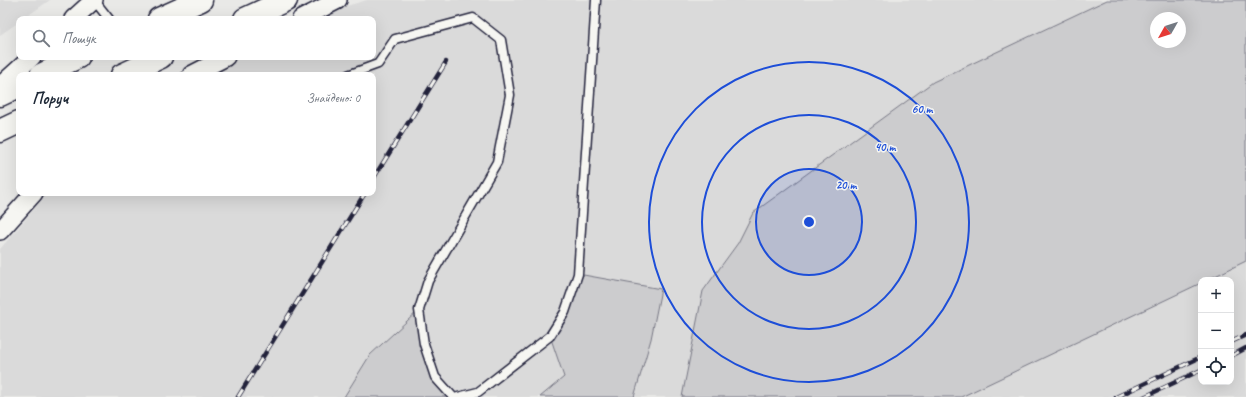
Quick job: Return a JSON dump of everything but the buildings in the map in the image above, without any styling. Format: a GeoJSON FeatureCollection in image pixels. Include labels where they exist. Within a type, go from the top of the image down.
{"type":"FeatureCollection","features":[{"type":"Feature","properties":{"kind":"main road"},"geometry":{"type":"LineString","coordinates":[[166,16],[201,0]]}},
{"type":"Feature","properties":{"kind":"main road"},"geometry":{"type":"LineString","coordinates":[[251,16],[286,0]]}},
{"type":"Feature","properties":{"kind":"main road"},"geometry":{"type":"LineString","coordinates":[[47,72],[72,60]]}},
{"type":"Feature","properties":{"kind":"main road"},"geometry":{"type":"LineString","coordinates":[[129,72],[155,60]]}},
{"type":"Feature","properties":{"kind":"main road"},"geometry":{"type":"LineString","coordinates":[[0,95],[16,87]]}},
{"type":"Feature","properties":{"kind":"main road"},"geometry":{"type":"LineString","coordinates":[[0,131],[16,123]]}},
{"type":"Feature","properties":{"kind":"street"},"geometry":{"type":"LineString","coordinates":[[76,16],[94,0]]}},
{"type":"Feature","properties":{"kind":"street"},"geometry":{"type":"LineString","coordinates":[[307,16],[338,0]]}},
{"type":"Feature","properties":{"kind":"street"},"geometry":{"type":"LineString","coordinates":[[0,86],[29,60]]}},
{"type":"Feature","properties":{"kind":"street"},"geometry":{"type":"LineString","coordinates":[[197,72],[220,60]]}},
{"type":"Feature","properties":{"kind":"street"},"geometry":{"type":"LineString","coordinates":[[0,231],[31,196]]}},
{"type":"Feature","properties":{"kind":"lane"},"geometry":{"type":"LineString","coordinates":[[94,0],[107,16]]}},
{"type":"Feature","properties":{"kind":"lane"},"geometry":{"type":"LineString","coordinates":[[458,397],[478,392],[550,336],[565,312],[578,274],[596,0]]}},
{"type":"Feature","properties":{"kind":"lane"},"geometry":{"type":"LineString","coordinates":[[356,72],[378,64],[395,39],[473,18],[501,40],[510,95],[497,162],[428,281],[419,310],[424,344],[435,377],[453,397]]}},
{"type":"Feature","properties":{"kind":"shaded area"},"geometry":{"type":"Polygon","coordinates":[[[0,0],[50,0],[27,16],[16,16],[16,24],[0,35],[0,0]]]}},
{"type":"Feature","properties":{"kind":"shaded area"},"geometry":{"type":"Polygon","coordinates":[[[367,0],[1246,0],[1246,397],[0,397],[0,249],[45,196],[376,196],[376,72],[209,72],[231,60],[376,60],[376,16],[316,16],[367,0]]]}},
{"type":"Feature","properties":{"kind":"shaded area"},"geometry":{"type":"Polygon","coordinates":[[[1107,0],[1246,0],[1246,261],[1213,277],[1198,277],[1198,284],[961,397],[682,397],[703,291],[738,243],[753,213],[933,82],[1107,0]]]}},
{"type":"Feature","properties":{"kind":"shaded area"},"geometry":{"type":"Polygon","coordinates":[[[578,274],[661,289],[651,339],[634,397],[540,397],[564,377],[550,336],[578,274]]]}},
{"type":"Feature","properties":{"kind":"shaded area"},"geometry":{"type":"Polygon","coordinates":[[[419,310],[435,377],[453,397],[344,397],[370,355],[419,310]]]}},
{"type":"Feature","properties":{"kind":"railway"},"geometry":{"type":"LineString","coordinates":[[376,174],[446,62]]}},
{"type":"Feature","properties":{"kind":"railway"},"geometry":{"type":"LineString","coordinates":[[238,397],[363,196]]}},
{"type":"Feature","properties":{"kind":"railway"},"geometry":{"type":"LineString","coordinates":[[1234,341],[1246,335]]}},
{"type":"Feature","properties":{"kind":"railway"},"geometry":{"type":"LineString","coordinates":[[1234,354],[1246,348]]}},
{"type":"Feature","properties":{"kind":"railway"},"geometry":{"type":"LineString","coordinates":[[1116,397],[1198,358]]}},
{"type":"Feature","properties":{"kind":"railway"},"geometry":{"type":"LineString","coordinates":[[1144,397],[1198,371]]}}]}
